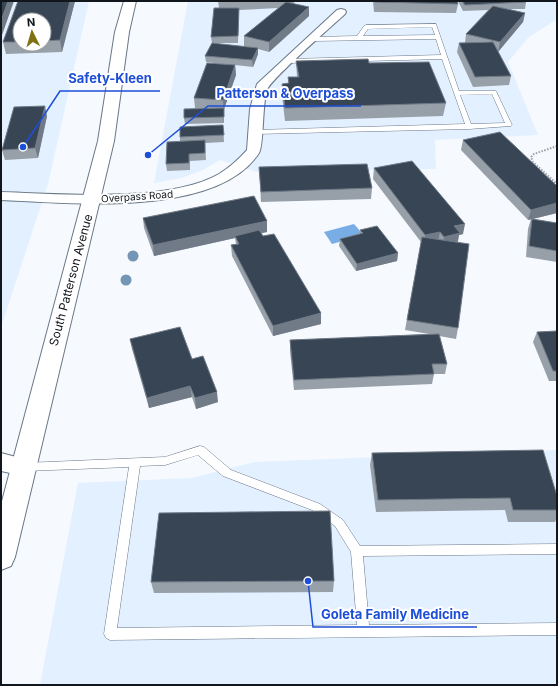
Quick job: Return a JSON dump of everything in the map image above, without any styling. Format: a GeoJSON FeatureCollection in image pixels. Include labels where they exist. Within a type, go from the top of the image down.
{"type":"FeatureCollection","features":[{"type":"Feature","properties":{"kind":"main road","name":"South Patterson Avenue"},"geometry":{"type":"LineString","coordinates":[[1,557],[12,465],[68,287],[92,199],[106,141],[122,32],[130,1]]}},
{"type":"Feature","properties":{"kind":"street","name":"Overpass Road"},"geometry":{"type":"LineString","coordinates":[[1,196],[92,199],[176,194],[210,185],[226,177],[239,168],[254,150],[258,97],[263,84],[341,12]]}},
{"type":"Feature","properties":{"kind":"lane"},"geometry":{"type":"LineString","coordinates":[[359,38],[366,27],[434,25],[456,93],[469,127]]}},
{"type":"Feature","properties":{"kind":"lane"},"geometry":{"type":"LineString","coordinates":[[313,39],[438,37]]}},
{"type":"Feature","properties":{"kind":"lane"},"geometry":{"type":"LineString","coordinates":[[289,61],[445,57]]}},
{"type":"Feature","properties":{"kind":"lane"},"geometry":{"type":"LineString","coordinates":[[255,132],[509,125],[494,92],[456,93]]}},
{"type":"Feature","properties":{"kind":"lane"},"geometry":{"type":"LineString","coordinates":[[12,465],[135,463],[165,461],[200,450],[227,473],[316,507],[339,524],[357,551],[364,632]]}},
{"type":"Feature","properties":{"kind":"lane"},"geometry":{"type":"LineString","coordinates":[[135,463],[110,634],[557,629]]}},
{"type":"Feature","properties":{"kind":"lane"},"geometry":{"type":"LineString","coordinates":[[357,551],[557,550]]}},
{"type":"Feature","properties":{"kind":"path"},"geometry":{"type":"LineString","coordinates":[[557,146],[534,154],[531,158],[533,162],[557,184]]}},
{"type":"Feature","properties":{"kind":"shaded area"},"geometry":{"type":"Polygon","coordinates":[[[1,1],[89,1],[48,184],[1,327],[1,1]]]}},
{"type":"Feature","properties":{"kind":"shaded area"},"geometry":{"type":"Polygon","coordinates":[[[188,1],[557,1],[557,19],[528,38],[508,62],[538,135],[435,140],[436,169],[257,172],[220,160],[203,170],[181,178],[154,183],[188,1]]]}},
{"type":"Feature","properties":{"kind":"shaded area"},"geometry":{"type":"Polygon","coordinates":[[[557,450],[557,685],[40,685],[78,483],[191,478],[255,462],[557,450]]]}},
{"type":"Feature","properties":{"kind":"water"},"geometry":{"type":"Polygon","coordinates":[[[354,224],[362,233],[344,238],[346,240],[332,244],[324,232],[354,224]]]}},
{"type":"Feature","properties":{"kind":"building"},"geometry":{"type":"Polygon","coordinates":[[[1,1],[8,1],[1,21],[1,1]]]}},
{"type":"Feature","properties":{"kind":"building"},"geometry":{"type":"Polygon","coordinates":[[[18,1],[70,1],[60,40],[52,40],[52,12],[14,12],[18,1]]]}},
{"type":"Feature","properties":{"kind":"building"},"geometry":{"type":"Polygon","coordinates":[[[457,1],[458,4],[375,2],[457,1]]]}},
{"type":"Feature","properties":{"kind":"building"},"geometry":{"type":"Polygon","coordinates":[[[462,1],[525,1],[526,2],[465,5],[462,1]]]}},
{"type":"Feature","properties":{"kind":"building"},"geometry":{"type":"Polygon","coordinates":[[[286,2],[309,7],[269,42],[244,36],[286,2]]]}},
{"type":"Feature","properties":{"kind":"building"},"geometry":{"type":"Polygon","coordinates":[[[493,6],[525,13],[500,42],[466,34],[493,6]]]}},
{"type":"Feature","properties":{"kind":"building"},"geometry":{"type":"Polygon","coordinates":[[[214,8],[239,8],[238,36],[211,37],[214,8]]]}},
{"type":"Feature","properties":{"kind":"building"},"geometry":{"type":"Polygon","coordinates":[[[12,17],[12,42],[3,42],[12,17]]]}},
{"type":"Feature","properties":{"kind":"building"},"geometry":{"type":"Polygon","coordinates":[[[493,42],[511,76],[475,77],[459,43],[493,42]]]}},
{"type":"Feature","properties":{"kind":"building"},"geometry":{"type":"Polygon","coordinates":[[[212,43],[258,48],[252,60],[205,56],[212,43]]]}},
{"type":"Feature","properties":{"kind":"building"},"geometry":{"type":"Polygon","coordinates":[[[368,59],[369,63],[429,62],[446,103],[285,108],[282,84],[289,83],[288,77],[299,77],[296,61],[368,59]]]}},
{"type":"Feature","properties":{"kind":"building"},"geometry":{"type":"Polygon","coordinates":[[[207,63],[235,65],[223,100],[194,98],[207,63]]]}},
{"type":"Feature","properties":{"kind":"building"},"geometry":{"type":"Polygon","coordinates":[[[45,106],[35,148],[2,150],[14,107],[45,106]]]}},
{"type":"Feature","properties":{"kind":"building"},"geometry":{"type":"Polygon","coordinates":[[[224,108],[224,117],[184,118],[184,109],[224,108]]]}},
{"type":"Feature","properties":{"kind":"building"},"geometry":{"type":"Polygon","coordinates":[[[223,125],[224,135],[180,137],[180,127],[223,125]]]}},
{"type":"Feature","properties":{"kind":"building"},"geometry":{"type":"Polygon","coordinates":[[[500,132],[557,186],[557,203],[531,210],[463,140],[500,132]]]}},
{"type":"Feature","properties":{"kind":"building"},"geometry":{"type":"Polygon","coordinates":[[[205,140],[205,153],[189,154],[189,163],[166,164],[167,142],[205,140]]]}},
{"type":"Feature","properties":{"kind":"building"},"geometry":{"type":"Polygon","coordinates":[[[412,161],[465,224],[454,226],[460,233],[444,237],[440,232],[425,235],[374,168],[412,161]]]}},
{"type":"Feature","properties":{"kind":"building"},"geometry":{"type":"Polygon","coordinates":[[[367,164],[372,188],[261,192],[259,167],[367,164]]]}},
{"type":"Feature","properties":{"kind":"building"},"geometry":{"type":"Polygon","coordinates":[[[254,196],[267,221],[153,245],[143,218],[254,196]]]}},
{"type":"Feature","properties":{"kind":"building"},"geometry":{"type":"Polygon","coordinates":[[[532,219],[557,223],[557,251],[529,246],[532,219]]]}},
{"type":"Feature","properties":{"kind":"building"},"geometry":{"type":"Polygon","coordinates":[[[377,226],[398,253],[357,264],[340,239],[363,233],[360,230],[377,226]]]}},
{"type":"Feature","properties":{"kind":"building"},"geometry":{"type":"Polygon","coordinates":[[[259,230],[263,236],[274,234],[321,313],[273,326],[231,245],[239,244],[235,236],[259,230]]]}},
{"type":"Feature","properties":{"kind":"building"},"geometry":{"type":"Polygon","coordinates":[[[422,237],[469,244],[458,328],[407,320],[422,237]]]}},
{"type":"Feature","properties":{"kind":"building"},"geometry":{"type":"Polygon","coordinates":[[[180,327],[192,359],[203,356],[217,392],[195,398],[190,386],[147,398],[130,339],[180,327]]]}},
{"type":"Feature","properties":{"kind":"building"},"geometry":{"type":"Polygon","coordinates":[[[557,331],[557,371],[553,371],[537,332],[557,331]]]}},
{"type":"Feature","properties":{"kind":"building"},"geometry":{"type":"Polygon","coordinates":[[[439,334],[447,364],[432,364],[434,374],[294,380],[290,340],[439,334]]]}},
{"type":"Feature","properties":{"kind":"building"},"geometry":{"type":"Polygon","coordinates":[[[543,450],[557,496],[557,510],[513,510],[510,498],[378,500],[372,453],[543,450]]]}},
{"type":"Feature","properties":{"kind":"building"},"geometry":{"type":"Polygon","coordinates":[[[330,511],[334,581],[151,582],[159,513],[330,511]]]}},
{"type":"Feature","properties":{"kind":"place","name":"Safety-Kleen"},"geometry":{"type":"Point","coordinates":[23,147]}},
{"type":"Feature","properties":{"kind":"place","name":"Patterson & Overpass"},"geometry":{"type":"Point","coordinates":[148,155]}},
{"type":"Feature","properties":{"kind":"place","name":"Goleta Family Medicine"},"geometry":{"type":"Point","coordinates":[308,581]}}]}
